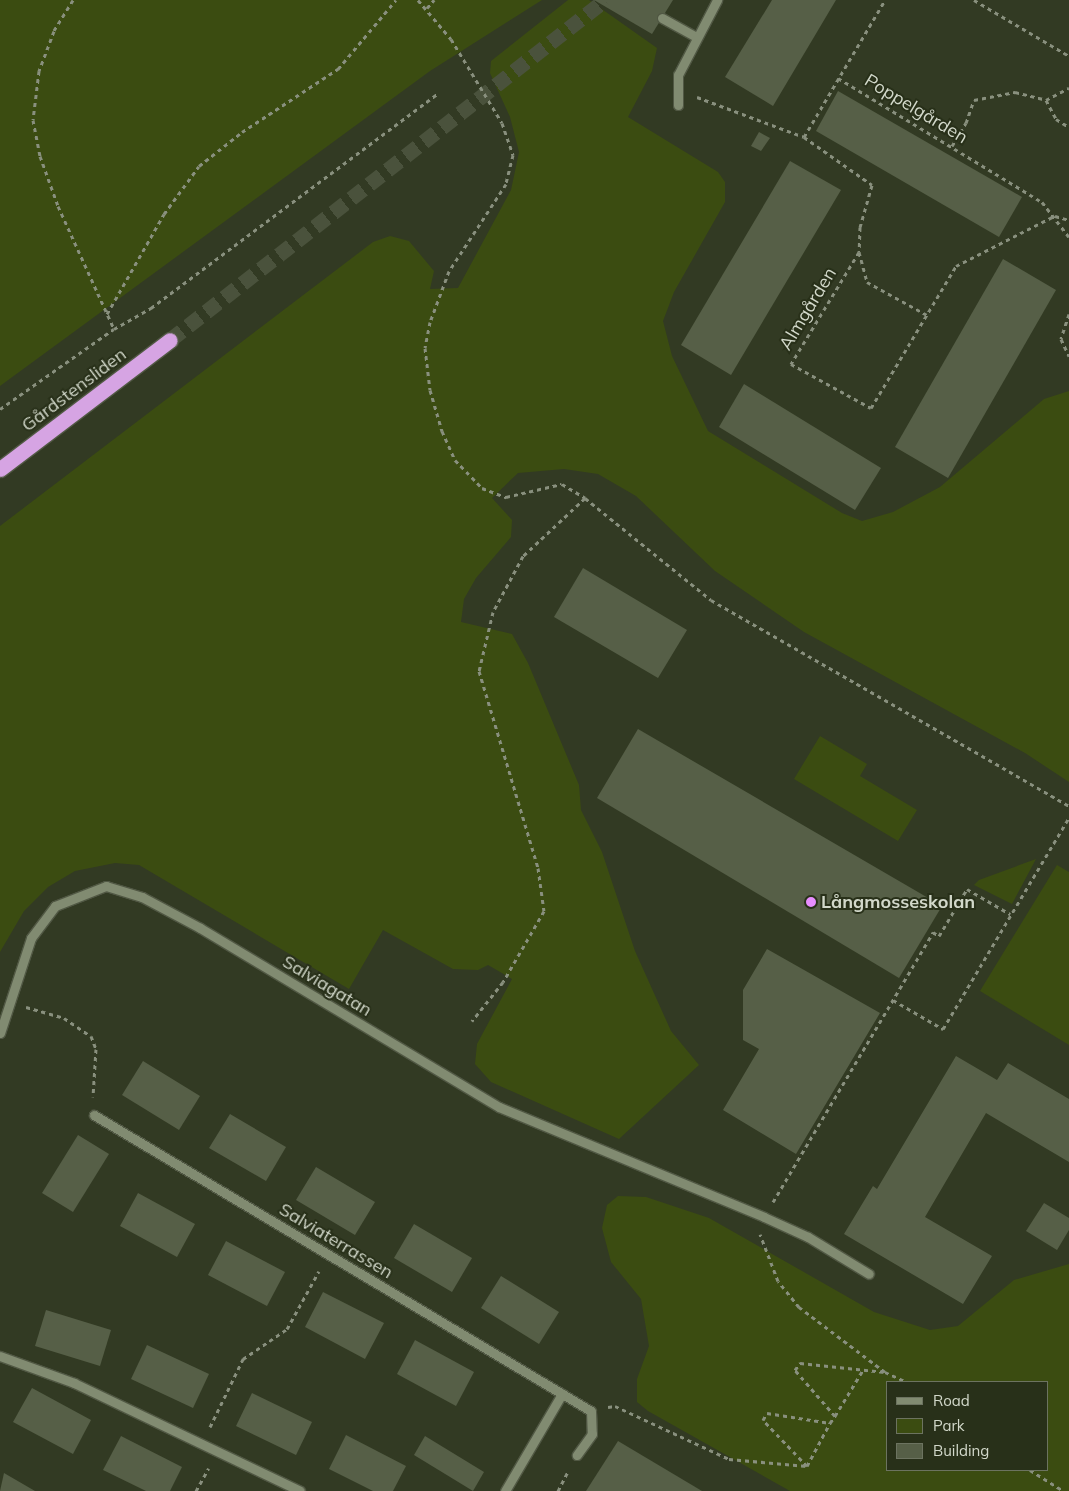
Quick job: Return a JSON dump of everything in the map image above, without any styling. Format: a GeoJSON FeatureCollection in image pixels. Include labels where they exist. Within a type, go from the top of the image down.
{"type":"FeatureCollection","features":[{"type":"Feature","properties":{"kind":"highway","name":"Gårdstensliden"},"geometry":{"type":"LineString","coordinates":[[0,469],[170,340]]}},
{"type":"Feature","properties":{"kind":"street"},"geometry":{"type":"LineString","coordinates":[[678,105],[678,75],[695,36],[716,0]]}},
{"type":"Feature","properties":{"kind":"street"},"geometry":{"type":"LineString","coordinates":[[662,18],[695,36]]}},
{"type":"Feature","properties":{"kind":"street","name":"Salviagatan"},"geometry":{"type":"LineString","coordinates":[[0,1033],[31,938],[56,906],[106,886],[142,897],[200,928],[499,1107],[764,1217],[808,1237],[869,1274]]}},
{"type":"Feature","properties":{"kind":"street","name":"Salviaterrassen"},"geometry":{"type":"LineString","coordinates":[[94,1115],[590,1411]]}},
{"type":"Feature","properties":{"kind":"street"},"geometry":{"type":"LineString","coordinates":[[0,1356],[74,1383],[300,1491]]}},
{"type":"Feature","properties":{"kind":"street"},"geometry":{"type":"LineString","coordinates":[[504,1491],[562,1394]]}},
{"type":"Feature","properties":{"kind":"street"},"geometry":{"type":"LineString","coordinates":[[577,1455],[592,1434],[590,1411]]}},
{"type":"Feature","properties":{"kind":"path"},"geometry":{"type":"LineString","coordinates":[[74,0],[54,31],[39,70],[33,120],[40,156],[58,206],[114,329]]}},
{"type":"Feature","properties":{"kind":"path"},"geometry":{"type":"LineString","coordinates":[[107,314],[164,214],[199,166],[242,132],[338,69],[396,0]]}},
{"type":"Feature","properties":{"kind":"path"},"geometry":{"type":"LineString","coordinates":[[418,0],[427,8],[480,86],[502,123],[513,155],[506,184],[449,271],[430,322],[425,348],[430,390],[442,431],[455,460],[482,488],[506,497],[562,484],[585,498],[711,600],[1069,806]]}},
{"type":"Feature","properties":{"kind":"path"},"geometry":{"type":"LineString","coordinates":[[427,8],[434,0]]}},
{"type":"Feature","properties":{"kind":"path","name":"Poppelgården"},"geometry":{"type":"LineString","coordinates":[[885,0],[838,78],[1013,182],[1054,216]]}},
{"type":"Feature","properties":{"kind":"path"},"geometry":{"type":"LineString","coordinates":[[974,0],[1069,56]]}},
{"type":"Feature","properties":{"kind":"path"},"geometry":{"type":"LineString","coordinates":[[804,137],[838,78]]}},
{"type":"Feature","properties":{"kind":"path"},"geometry":{"type":"LineString","coordinates":[[952,146],[966,123],[974,100],[1015,92],[1046,100],[1069,88]]}},
{"type":"Feature","properties":{"kind":"path","name":"Almgården"},"geometry":{"type":"LineString","coordinates":[[678,89],[804,137],[872,185],[860,227],[859,252],[791,364],[871,408],[956,266],[1054,216]]}},
{"type":"Feature","properties":{"kind":"path"},"geometry":{"type":"LineString","coordinates":[[0,408],[114,329],[151,308],[438,93]]}},
{"type":"Feature","properties":{"kind":"path"},"geometry":{"type":"LineString","coordinates":[[1046,100],[1056,119],[1069,127]]}},
{"type":"Feature","properties":{"kind":"path"},"geometry":{"type":"LineString","coordinates":[[1054,216],[1069,220]]}},
{"type":"Feature","properties":{"kind":"path"},"geometry":{"type":"LineString","coordinates":[[1054,216],[1069,237]]}},
{"type":"Feature","properties":{"kind":"path"},"geometry":{"type":"LineString","coordinates":[[859,252],[867,282],[927,315]]}},
{"type":"Feature","properties":{"kind":"path"},"geometry":{"type":"LineString","coordinates":[[1069,314],[1061,339],[1069,356]]}},
{"type":"Feature","properties":{"kind":"path"},"geometry":{"type":"LineString","coordinates":[[472,1021],[503,982],[544,911],[538,868],[479,671],[493,612],[523,556],[585,498]]}},
{"type":"Feature","properties":{"kind":"path"},"geometry":{"type":"LineString","coordinates":[[892,1000],[943,1029],[1069,818]]}},
{"type":"Feature","properties":{"kind":"path"},"geometry":{"type":"LineString","coordinates":[[904,1381],[885,1372],[799,1307],[778,1281],[760,1235],[764,1217],[934,932],[939,936],[967,889],[1010,914]]}},
{"type":"Feature","properties":{"kind":"path"},"geometry":{"type":"LineString","coordinates":[[9,1003],[64,1018],[90,1036],[96,1049],[94,1115]]}},
{"type":"Feature","properties":{"kind":"path"},"geometry":{"type":"LineString","coordinates":[[202,1444],[243,1359],[288,1329],[328,1254]]}},
{"type":"Feature","properties":{"kind":"path"},"geometry":{"type":"LineString","coordinates":[[835,1416],[795,1370],[800,1363],[885,1372]]}},
{"type":"Feature","properties":{"kind":"path"},"geometry":{"type":"LineString","coordinates":[[807,1466],[830,1423],[863,1370]]}},
{"type":"Feature","properties":{"kind":"path"},"geometry":{"type":"LineString","coordinates":[[590,1411],[615,1406],[729,1460],[807,1466]]}},
{"type":"Feature","properties":{"kind":"path"},"geometry":{"type":"LineString","coordinates":[[807,1466],[763,1420],[767,1413],[830,1423]]}},
{"type":"Feature","properties":{"kind":"path"},"geometry":{"type":"LineString","coordinates":[[196,1491],[217,1452]]}},
{"type":"Feature","properties":{"kind":"path"},"geometry":{"type":"LineString","coordinates":[[558,1491],[577,1455]]}},
{"type":"Feature","properties":{"kind":"path"},"geometry":{"type":"LineString","coordinates":[[1032,1471],[1064,1491]]}},
{"type":"Feature","properties":{"kind":"green space"},"geometry":{"type":"Polygon","coordinates":[[[0,0],[542,0],[430,71],[0,386],[0,0]]]}},
{"type":"Feature","properties":{"kind":"green space"},"geometry":{"type":"Polygon","coordinates":[[[568,0],[589,0],[657,48],[652,71],[628,117],[718,172],[725,182],[725,202],[674,292],[663,321],[672,356],[708,431],[842,513],[862,521],[893,512],[940,487],[1044,399],[1069,391],[1069,782],[1025,753],[804,632],[715,571],[636,496],[598,474],[564,469],[518,473],[492,498],[512,520],[511,537],[476,578],[464,599],[461,622],[512,634],[528,663],[579,785],[581,810],[602,852],[635,951],[671,1031],[699,1065],[619,1139],[491,1082],[475,1064],[477,1044],[512,979],[488,965],[478,970],[453,969],[383,930],[349,989],[139,865],[115,863],[75,871],[48,887],[24,911],[0,952],[0,526],[373,242],[390,236],[409,241],[434,271],[430,289],[458,288],[511,190],[519,152],[510,117],[490,73],[491,61],[568,0]]]}},
{"type":"Feature","properties":{"kind":"green space"},"geometry":{"type":"Polygon","coordinates":[[[820,736],[867,764],[860,776],[917,810],[898,841],[794,779],[820,736]]]}},
{"type":"Feature","properties":{"kind":"green space"},"geometry":{"type":"Polygon","coordinates":[[[1036,859],[1012,904],[974,885],[979,880],[1036,859]]]}},
{"type":"Feature","properties":{"kind":"green space"},"geometry":{"type":"Polygon","coordinates":[[[1057,865],[1069,872],[1069,1045],[980,991],[1057,865]]]}},
{"type":"Feature","properties":{"kind":"green space"},"geometry":{"type":"Polygon","coordinates":[[[618,1196],[646,1197],[709,1218],[874,1312],[930,1330],[958,1326],[1014,1280],[1069,1264],[1069,1491],[790,1491],[648,1411],[637,1402],[637,1379],[649,1346],[641,1299],[611,1262],[602,1228],[607,1205],[618,1196]]]}},
{"type":"Feature","properties":{"kind":"building"},"geometry":{"type":"Polygon","coordinates":[[[594,0],[673,0],[652,34],[594,0]]]}},
{"type":"Feature","properties":{"kind":"building"},"geometry":{"type":"Polygon","coordinates":[[[772,0],[836,0],[773,106],[725,77],[772,0]]]}},
{"type":"Feature","properties":{"kind":"building"},"geometry":{"type":"Polygon","coordinates":[[[838,91],[1022,197],[999,237],[816,131],[838,91]]]}},
{"type":"Feature","properties":{"kind":"building"},"geometry":{"type":"Polygon","coordinates":[[[759,132],[770,138],[761,151],[751,146],[759,132]]]}},
{"type":"Feature","properties":{"kind":"building"},"geometry":{"type":"Polygon","coordinates":[[[790,161],[841,190],[731,375],[681,345],[790,161]]]}},
{"type":"Feature","properties":{"kind":"building"},"geometry":{"type":"Polygon","coordinates":[[[1003,259],[1056,290],[948,478],[895,447],[1003,259]]]}},
{"type":"Feature","properties":{"kind":"building"},"geometry":{"type":"Polygon","coordinates":[[[744,384],[881,468],[855,510],[719,427],[744,384]]]}},
{"type":"Feature","properties":{"kind":"building"},"geometry":{"type":"Polygon","coordinates":[[[583,568],[687,630],[658,678],[554,617],[583,568]]]}},
{"type":"Feature","properties":{"kind":"building"},"geometry":{"type":"Polygon","coordinates":[[[638,729],[942,906],[899,978],[597,798],[638,729]]]}},
{"type":"Feature","properties":{"kind":"building"},"geometry":{"type":"Polygon","coordinates":[[[767,949],[880,1013],[796,1154],[723,1110],[759,1049],[743,1040],[743,990],[767,949]]]}},
{"type":"Feature","properties":{"kind":"building"},"geometry":{"type":"Polygon","coordinates":[[[956,1056],[997,1080],[1008,1063],[1069,1099],[1069,1162],[986,1113],[925,1217],[992,1256],[963,1304],[844,1234],[873,1186],[877,1189],[956,1056]]]}},
{"type":"Feature","properties":{"kind":"building"},"geometry":{"type":"Polygon","coordinates":[[[143,1061],[200,1096],[179,1130],[122,1095],[143,1061]]]}},
{"type":"Feature","properties":{"kind":"building"},"geometry":{"type":"Polygon","coordinates":[[[230,1114],[286,1147],[266,1181],[209,1148],[230,1114]]]}},
{"type":"Feature","properties":{"kind":"building"},"geometry":{"type":"Polygon","coordinates":[[[78,1135],[109,1154],[73,1212],[42,1193],[78,1135]]]}},
{"type":"Feature","properties":{"kind":"building"},"geometry":{"type":"Polygon","coordinates":[[[316,1167],[375,1202],[355,1235],[296,1200],[316,1167]]]}},
{"type":"Feature","properties":{"kind":"building"},"geometry":{"type":"Polygon","coordinates":[[[138,1193],[195,1224],[177,1257],[120,1226],[138,1193]]]}},
{"type":"Feature","properties":{"kind":"building"},"geometry":{"type":"Polygon","coordinates":[[[1044,1203],[1069,1218],[1069,1230],[1057,1250],[1026,1231],[1044,1203]]]}},
{"type":"Feature","properties":{"kind":"building"},"geometry":{"type":"Polygon","coordinates":[[[414,1224],[472,1258],[452,1292],[394,1258],[414,1224]]]}},
{"type":"Feature","properties":{"kind":"building"},"geometry":{"type":"Polygon","coordinates":[[[226,1241],[285,1272],[267,1306],[208,1275],[226,1241]]]}},
{"type":"Feature","properties":{"kind":"building"},"geometry":{"type":"Polygon","coordinates":[[[501,1276],[559,1312],[539,1344],[481,1308],[501,1276]]]}},
{"type":"Feature","properties":{"kind":"building"},"geometry":{"type":"Polygon","coordinates":[[[323,1292],[384,1323],[365,1359],[305,1327],[323,1292]]]}},
{"type":"Feature","properties":{"kind":"building"},"geometry":{"type":"Polygon","coordinates":[[[46,1310],[111,1330],[100,1366],[35,1346],[46,1310]]]}},
{"type":"Feature","properties":{"kind":"building"},"geometry":{"type":"Polygon","coordinates":[[[415,1340],[474,1372],[456,1406],[397,1374],[415,1340]]]}},
{"type":"Feature","properties":{"kind":"building"},"geometry":{"type":"Polygon","coordinates":[[[147,1345],[209,1374],[193,1408],[131,1379],[147,1345]]]}},
{"type":"Feature","properties":{"kind":"building"},"geometry":{"type":"Polygon","coordinates":[[[32,1388],[91,1420],[73,1454],[13,1422],[32,1388]]]}},
{"type":"Feature","properties":{"kind":"building"},"geometry":{"type":"Polygon","coordinates":[[[252,1393],[312,1422],[296,1455],[236,1426],[252,1393]]]}},
{"type":"Feature","properties":{"kind":"building"},"geometry":{"type":"Polygon","coordinates":[[[346,1435],[406,1466],[393,1491],[373,1491],[329,1469],[346,1435]]]}},
{"type":"Feature","properties":{"kind":"building"},"geometry":{"type":"Polygon","coordinates":[[[121,1436],[182,1467],[170,1491],[146,1491],[103,1470],[121,1436]]]}},
{"type":"Feature","properties":{"kind":"building"},"geometry":{"type":"Polygon","coordinates":[[[425,1436],[484,1472],[473,1491],[414,1455],[425,1436]]]}},
{"type":"Feature","properties":{"kind":"building"},"geometry":{"type":"Polygon","coordinates":[[[618,1441],[702,1491],[586,1491],[618,1441]]]}},
{"type":"Feature","properties":{"kind":"building"},"geometry":{"type":"Polygon","coordinates":[[[4,1473],[35,1491],[0,1491],[4,1473]]]}},
{"type":"Feature","properties":{"kind":"tunnel"},"geometry":{"type":"LineString","coordinates":[[170,340],[605,0]]}},
{"type":"Feature","properties":{"kind":"place","name":"Långmosseskolan"},"geometry":{"type":"Point","coordinates":[811,902]}}]}
